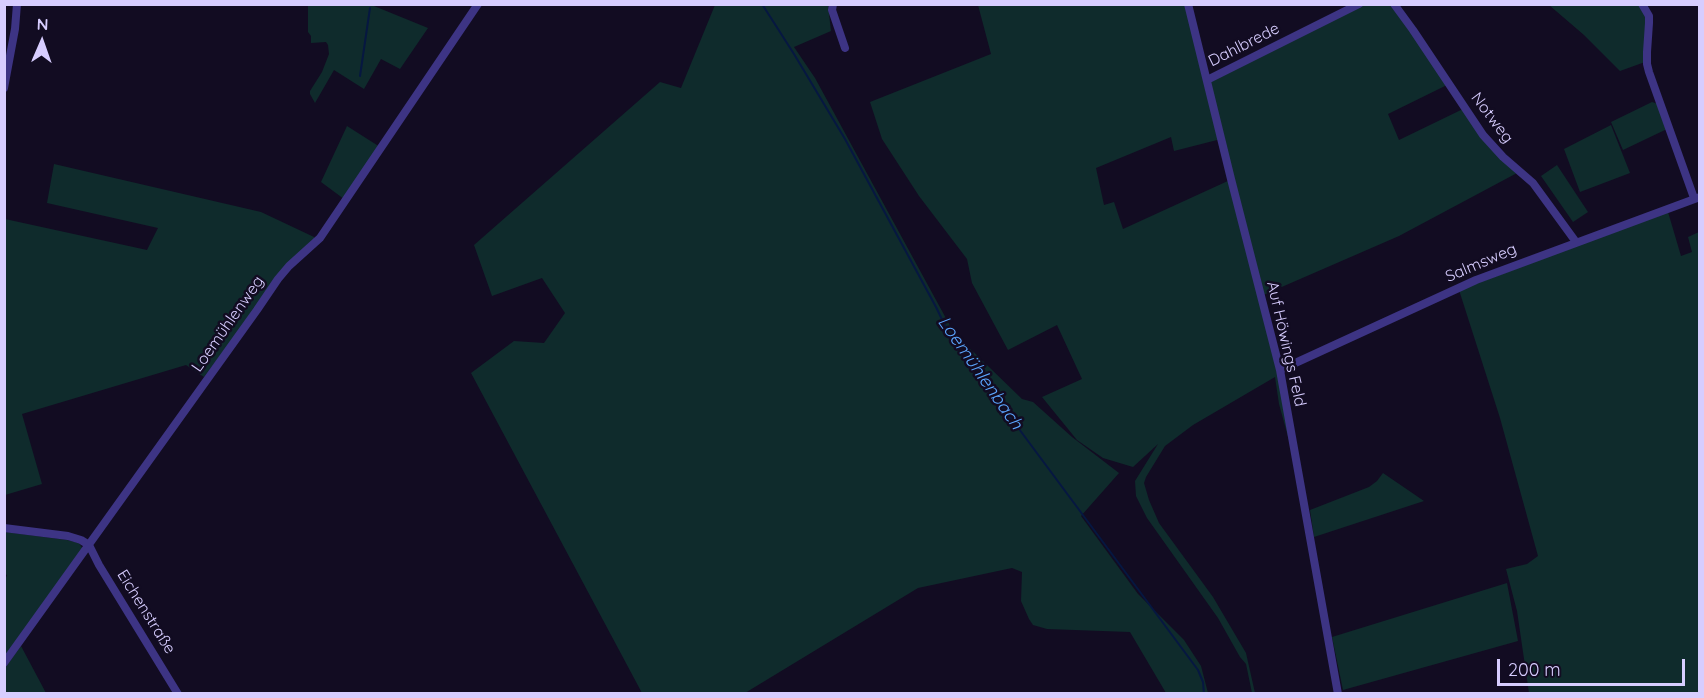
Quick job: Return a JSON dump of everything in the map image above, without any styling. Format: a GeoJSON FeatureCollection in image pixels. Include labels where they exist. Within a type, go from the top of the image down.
{"type":"FeatureCollection","features":[{"type":"Feature","properties":{"kind":"street"},"geometry":{"type":"LineString","coordinates":[[4,88],[15,28],[16,4]]}},
{"type":"Feature","properties":{"kind":"street","name":"Loemühlenweg"},"geometry":{"type":"LineString","coordinates":[[4,663],[278,279],[289,266],[321,238],[478,4]]}},
{"type":"Feature","properties":{"kind":"street"},"geometry":{"type":"LineString","coordinates":[[832,4],[845,48]]}},
{"type":"Feature","properties":{"kind":"street","name":"Auf Höwings Feld"},"geometry":{"type":"LineString","coordinates":[[1188,4],[1280,370],[1338,693]]}},
{"type":"Feature","properties":{"kind":"street","name":"Dahlbrede"},"geometry":{"type":"LineString","coordinates":[[1207,81],[1359,4]]}},
{"type":"Feature","properties":{"kind":"street","name":"Notweg"},"geometry":{"type":"LineString","coordinates":[[1394,4],[1483,135],[1503,157],[1533,183],[1576,242]]}},
{"type":"Feature","properties":{"kind":"street"},"geometry":{"type":"LineString","coordinates":[[1642,4],[1649,22],[1647,52],[1649,72],[1697,198]]}},
{"type":"Feature","properties":{"kind":"street","name":"Salmsweg"},"geometry":{"type":"LineString","coordinates":[[1280,370],[1476,280],[1697,198]]}},
{"type":"Feature","properties":{"kind":"street"},"geometry":{"type":"LineString","coordinates":[[4,528],[68,536],[89,545]]}},
{"type":"Feature","properties":{"kind":"street","name":"Eichenstraße"},"geometry":{"type":"LineString","coordinates":[[89,545],[178,693]]}},
{"type":"Feature","properties":{"kind":"green space"},"geometry":{"type":"Polygon","coordinates":[[[308,5],[374,6],[428,28],[400,69],[381,59],[364,89],[334,70],[315,103],[310,91],[322,72],[329,54],[326,42],[311,43],[311,36],[308,32],[308,5]]]}},
{"type":"Feature","properties":{"kind":"green space"},"geometry":{"type":"Polygon","coordinates":[[[715,5],[828,5],[831,31],[794,47],[815,78],[954,333],[1022,399],[1033,402],[1072,437],[1119,473],[1081,516],[1138,594],[1184,640],[1201,666],[1208,693],[1166,693],[1130,632],[1047,629],[1033,625],[1021,601],[1022,572],[1012,568],[918,588],[745,693],[642,693],[471,373],[514,341],[544,343],[565,313],[542,278],[492,296],[474,245],[660,82],[681,88],[715,5]]]}},
{"type":"Feature","properties":{"kind":"green space"},"geometry":{"type":"Polygon","coordinates":[[[978,5],[1188,5],[1207,80],[1361,5],[1392,5],[1447,85],[1388,114],[1399,140],[1463,109],[1517,173],[1399,236],[1261,296],[1265,297],[1290,444],[1279,404],[1275,377],[1193,425],[1165,446],[1146,477],[1144,483],[1159,523],[1213,597],[1246,653],[1255,693],[1252,693],[1246,664],[1218,618],[1147,518],[1136,496],[1135,481],[1158,444],[1133,467],[1103,458],[1077,440],[1042,397],[1082,379],[1057,325],[1008,350],[972,283],[967,259],[919,196],[882,139],[870,102],[991,54],[978,5]],[[1171,137],[1096,168],[1104,205],[1114,202],[1123,229],[1230,180],[1221,139],[1174,151],[1171,137]]]}},
{"type":"Feature","properties":{"kind":"green space"},"geometry":{"type":"Polygon","coordinates":[[[1549,5],[1640,5],[1647,17],[1645,62],[1620,71],[1584,35],[1549,5]]]}},
{"type":"Feature","properties":{"kind":"green space"},"geometry":{"type":"Polygon","coordinates":[[[1652,102],[1658,104],[1667,129],[1623,150],[1611,122],[1652,102]]]}},
{"type":"Feature","properties":{"kind":"green space"},"geometry":{"type":"Polygon","coordinates":[[[1611,125],[1630,173],[1580,192],[1564,149],[1611,125]]]}},
{"type":"Feature","properties":{"kind":"green space"},"geometry":{"type":"Polygon","coordinates":[[[347,126],[380,147],[344,199],[321,182],[347,126]]]}},
{"type":"Feature","properties":{"kind":"green space"},"geometry":{"type":"Polygon","coordinates":[[[54,164],[261,212],[314,237],[316,242],[278,279],[204,377],[186,365],[22,414],[42,484],[5,495],[5,219],[147,250],[158,228],[47,203],[54,164]]]}},
{"type":"Feature","properties":{"kind":"green space"},"geometry":{"type":"Polygon","coordinates":[[[1557,165],[1588,212],[1573,222],[1541,176],[1557,165]]]}},
{"type":"Feature","properties":{"kind":"green space"},"geometry":{"type":"Polygon","coordinates":[[[1668,212],[1681,256],[1692,252],[1688,237],[1699,232],[1699,693],[1529,693],[1517,611],[1506,569],[1527,564],[1538,556],[1500,418],[1459,290],[1668,212]]]}},
{"type":"Feature","properties":{"kind":"green space"},"geometry":{"type":"Polygon","coordinates":[[[1383,473],[1424,501],[1314,537],[1310,510],[1369,487],[1383,473]]]}},
{"type":"Feature","properties":{"kind":"green space"},"geometry":{"type":"Polygon","coordinates":[[[5,532],[67,540],[79,543],[83,549],[5,657],[6,611],[4,611],[7,575],[5,574],[5,532]]]}},
{"type":"Feature","properties":{"kind":"green space"},"geometry":{"type":"Polygon","coordinates":[[[1507,583],[1518,641],[1343,690],[1332,637],[1507,583]]]}},
{"type":"Feature","properties":{"kind":"green space"},"geometry":{"type":"Polygon","coordinates":[[[21,646],[46,693],[5,694],[5,668],[21,646]]]}},
{"type":"Feature","properties":{"kind":"waterway","name":"Loemühlenbach"},"geometry":{"type":"LineString","coordinates":[[762,4],[845,139],[950,336],[1198,670],[1203,682],[1204,694]]}},
{"type":"Feature","properties":{"kind":"waterway"},"geometry":{"type":"LineString","coordinates":[[360,76],[370,8]]}}]}
